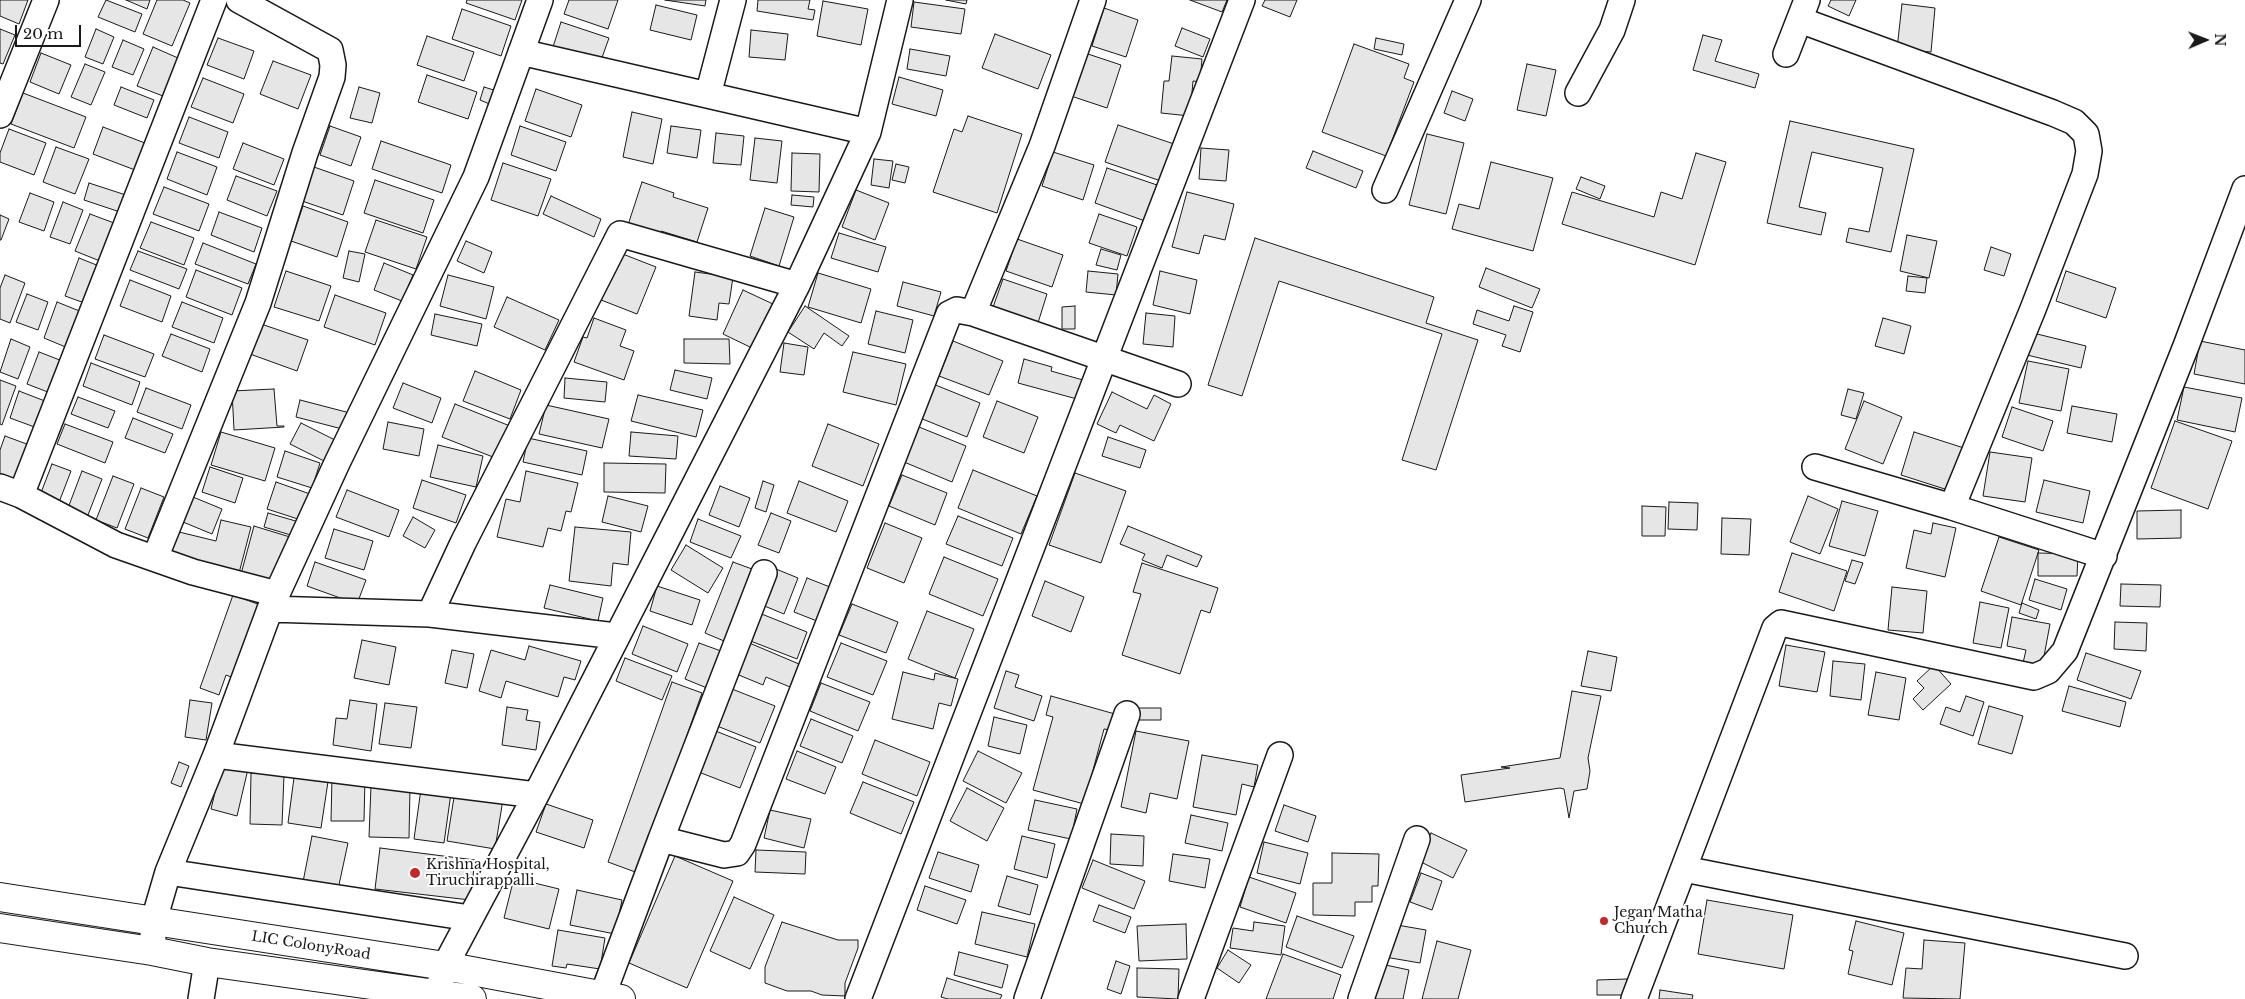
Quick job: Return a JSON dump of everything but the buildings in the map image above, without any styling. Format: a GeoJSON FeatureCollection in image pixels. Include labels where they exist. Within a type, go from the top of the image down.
{"type":"FeatureCollection","features":[{"type":"Feature","properties":{"kind":"main road","name":"LIC ColonyRoad"},"geometry":{"type":"LineString","coordinates":[[0,897],[445,966],[612,998]]}},
{"type":"Feature","properties":{"kind":"main road","name":"LIC ColonyRoad"},"geometry":{"type":"LineString","coordinates":[[0,928],[152,951],[207,962],[472,999]]}},
{"type":"Feature","properties":{"kind":"street"},"geometry":{"type":"LineString","coordinates":[[0,116],[46,0]]}},
{"type":"Feature","properties":{"kind":"street"},"geometry":{"type":"LineString","coordinates":[[214,0],[11,491],[116,545],[274,602],[430,614],[616,636]]}},
{"type":"Feature","properties":{"kind":"street"},"geometry":{"type":"LineString","coordinates":[[155,558],[258,303],[305,153],[332,77],[333,65],[330,50],[239,0]]}},
{"type":"Feature","properties":{"kind":"street"},"geometry":{"type":"LineString","coordinates":[[152,951],[154,920],[168,872],[216,755],[274,602],[337,462],[476,177],[540,0]]}},
{"type":"Feature","properties":{"kind":"street"},"geometry":{"type":"LineString","coordinates":[[708,95],[734,0]]}},
{"type":"Feature","properties":{"kind":"street"},"geometry":{"type":"LineString","coordinates":[[437,993],[445,966],[536,795],[797,285],[868,132],[900,0]]}},
{"type":"Feature","properties":{"kind":"street"},"geometry":{"type":"LineString","coordinates":[[973,313],[1042,146],[1093,0]]}},
{"type":"Feature","properties":{"kind":"street"},"geometry":{"type":"LineString","coordinates":[[858,999],[1242,0]]}},
{"type":"Feature","properties":{"kind":"street"},"geometry":{"type":"LineString","coordinates":[[1385,190],[1468,0]]}},
{"type":"Feature","properties":{"kind":"street"},"geometry":{"type":"LineString","coordinates":[[1578,93],[1612,30],[1622,0]]}},
{"type":"Feature","properties":{"kind":"street"},"geometry":{"type":"LineString","coordinates":[[1786,54],[1804,10],[2074,122],[2086,134],[2089,151],[2085,174],[2033,309],[1952,506]]}},
{"type":"Feature","properties":{"kind":"street"},"geometry":{"type":"LineString","coordinates":[[521,52],[868,132]]}},
{"type":"Feature","properties":{"kind":"street"},"geometry":{"type":"LineString","coordinates":[[1634,999],[1775,628],[1782,623],[2034,678],[2048,671],[2065,651],[2104,556],[2245,189]]}},
{"type":"Feature","properties":{"kind":"street"},"geometry":{"type":"LineString","coordinates":[[430,614],[463,543],[620,234],[797,285]]}},
{"type":"Feature","properties":{"kind":"street"},"geometry":{"type":"LineString","coordinates":[[661,839],[724,855],[737,853],[743,844],[949,314],[958,310],[973,313],[1178,384]]}},
{"type":"Feature","properties":{"kind":"street"},"geometry":{"type":"LineString","coordinates":[[1815,467],[1952,506],[2104,556]]}},
{"type":"Feature","properties":{"kind":"street"},"geometry":{"type":"LineString","coordinates":[[612,998],[661,839],[764,573]]}},
{"type":"Feature","properties":{"kind":"street"},"geometry":{"type":"LineString","coordinates":[[1028,999],[1127,714]]}},
{"type":"Feature","properties":{"kind":"street"},"geometry":{"type":"LineString","coordinates":[[216,755],[536,795]]}},
{"type":"Feature","properties":{"kind":"street"},"geometry":{"type":"LineString","coordinates":[[1191,999],[1280,756]]}},
{"type":"Feature","properties":{"kind":"street"},"geometry":{"type":"LineString","coordinates":[[1361,999],[1417,839]]}},
{"type":"Feature","properties":{"kind":"street"},"geometry":{"type":"LineString","coordinates":[[1684,869],[2125,956]]}},
{"type":"Feature","properties":{"kind":"street"},"geometry":{"type":"LineString","coordinates":[[168,872],[470,918]]}},
{"type":"Feature","properties":{"kind":"street"},"geometry":{"type":"LineString","coordinates":[[201,999],[207,962]]}},
{"type":"Feature","properties":{"kind":"place","name":"Krishna Hospital, Tiruchirappalli"},"geometry":{"type":"Point","coordinates":[415,873]}},
{"type":"Feature","properties":{"kind":"place","name":"Jegan Matha Church"},"geometry":{"type":"Point","coordinates":[1604,921]}}]}
